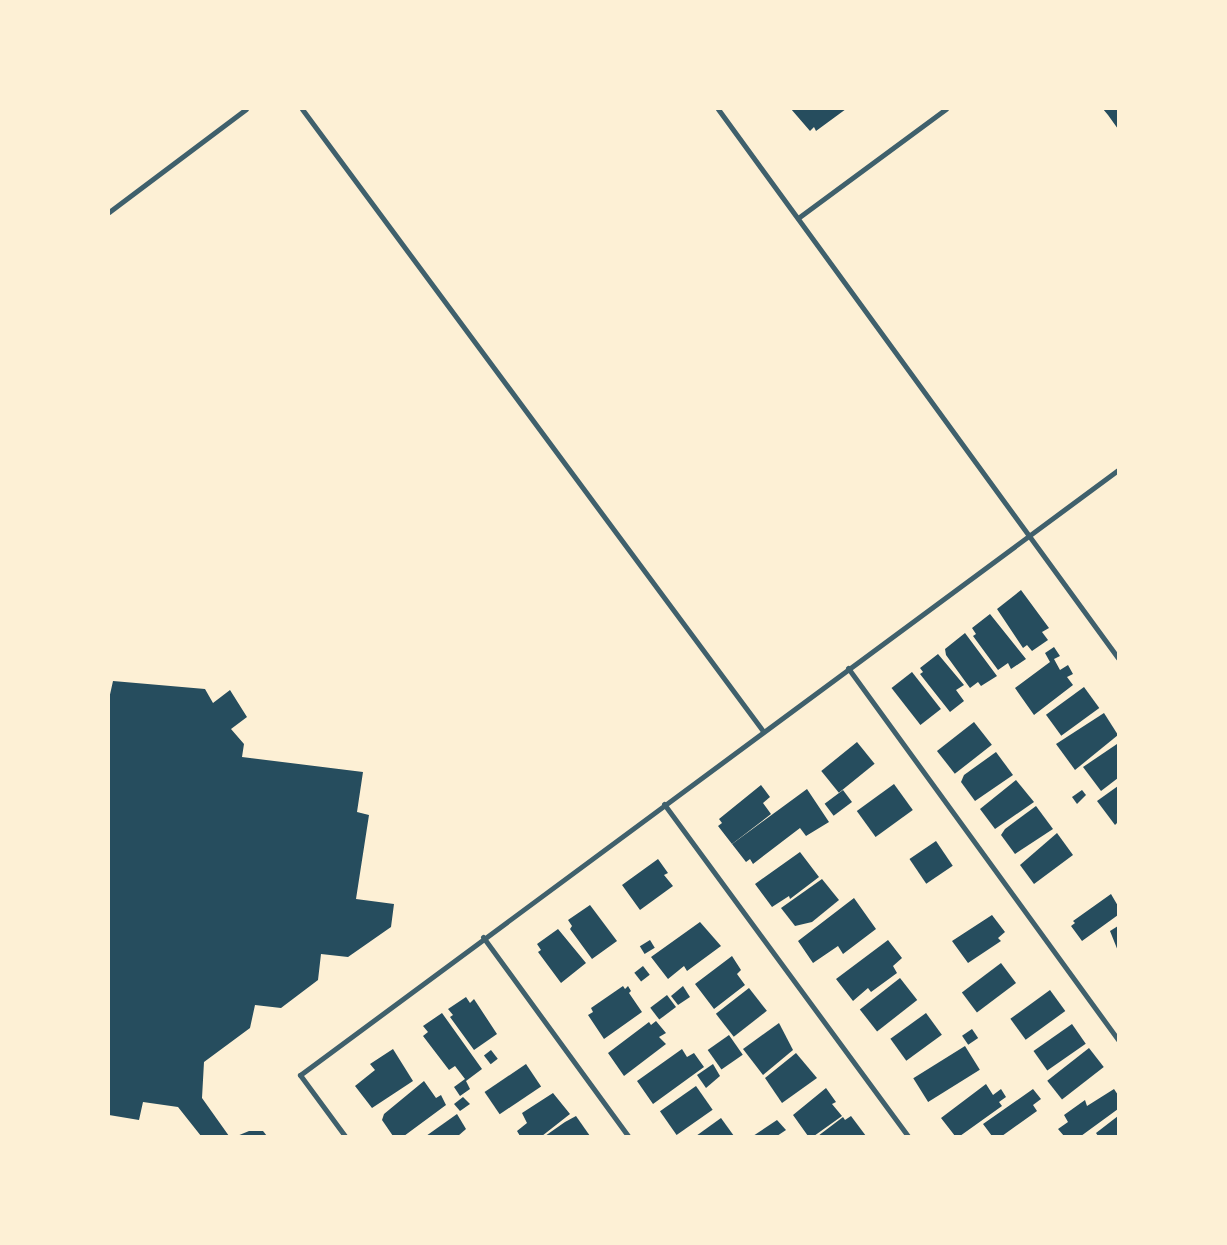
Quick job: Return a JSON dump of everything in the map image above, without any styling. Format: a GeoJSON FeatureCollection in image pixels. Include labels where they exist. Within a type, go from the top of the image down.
{"type":"FeatureCollection","features":[{"type":"Feature","properties":{"kind":"street"},"geometry":{"type":"LineString","coordinates":[[109,212],[246,109]]}},
{"type":"Feature","properties":{"kind":"street"},"geometry":{"type":"LineString","coordinates":[[302,109],[763,731]]}},
{"type":"Feature","properties":{"kind":"street"},"geometry":{"type":"LineString","coordinates":[[718,109],[1118,658]]}},
{"type":"Feature","properties":{"kind":"street"},"geometry":{"type":"LineString","coordinates":[[798,218],[946,109]]}},
{"type":"Feature","properties":{"kind":"street"},"geometry":{"type":"LineString","coordinates":[[345,1136],[300,1074],[483,936],[1118,470]]}},
{"type":"Feature","properties":{"kind":"street"},"geometry":{"type":"LineString","coordinates":[[848,668],[1118,1040]]}},
{"type":"Feature","properties":{"kind":"street"},"geometry":{"type":"LineString","coordinates":[[664,804],[908,1136]]}},
{"type":"Feature","properties":{"kind":"street"},"geometry":{"type":"LineString","coordinates":[[483,936],[628,1136]]}},
{"type":"Feature","properties":{"kind":"building"},"geometry":{"type":"Polygon","coordinates":[[[791,109],[846,109],[816,131],[814,127],[810,131],[791,109]]]}},
{"type":"Feature","properties":{"kind":"building"},"geometry":{"type":"Polygon","coordinates":[[[1103,109],[1118,109],[1118,129],[1108,115],[1103,109]]]}},
{"type":"Feature","properties":{"kind":"building"},"geometry":{"type":"Polygon","coordinates":[[[1021,590],[1049,628],[1042,632],[1048,640],[1032,651],[1027,645],[1023,648],[997,609],[1021,590]]]}},
{"type":"Feature","properties":{"kind":"building"},"geometry":{"type":"Polygon","coordinates":[[[990,614],[1026,659],[1011,669],[1008,663],[998,670],[973,636],[976,634],[972,628],[990,614]]]}},
{"type":"Feature","properties":{"kind":"building"},"geometry":{"type":"Polygon","coordinates":[[[965,633],[997,676],[981,686],[978,682],[970,688],[946,655],[945,649],[965,633]]]}},
{"type":"Feature","properties":{"kind":"building"},"geometry":{"type":"Polygon","coordinates":[[[1054,647],[1060,656],[1054,659],[1060,670],[1068,665],[1073,674],[1067,677],[1073,685],[1034,715],[1015,688],[1050,662],[1045,653],[1054,647]]]}},
{"type":"Feature","properties":{"kind":"building"},"geometry":{"type":"Polygon","coordinates":[[[938,654],[964,685],[956,690],[964,701],[950,712],[920,674],[923,672],[920,668],[938,654]]]}},
{"type":"Feature","properties":{"kind":"building"},"geometry":{"type":"Polygon","coordinates":[[[912,672],[941,709],[920,725],[892,688],[912,672]]]}},
{"type":"Feature","properties":{"kind":"building"},"geometry":{"type":"Polygon","coordinates":[[[113,681],[205,689],[213,703],[230,690],[247,717],[231,729],[244,744],[242,757],[363,772],[357,812],[369,815],[356,899],[394,904],[391,927],[348,957],[321,954],[318,980],[281,1008],[255,1005],[250,1028],[204,1062],[202,1098],[229,1136],[201,1136],[178,1107],[143,1102],[139,1120],[109,1115],[109,699],[113,681]]]}},
{"type":"Feature","properties":{"kind":"building"},"geometry":{"type":"Polygon","coordinates":[[[1084,687],[1099,708],[1061,736],[1046,715],[1084,687]]]}},
{"type":"Feature","properties":{"kind":"building"},"geometry":{"type":"Polygon","coordinates":[[[1104,713],[1118,735],[1075,770],[1056,744],[1104,713]]]}},
{"type":"Feature","properties":{"kind":"building"},"geometry":{"type":"Polygon","coordinates":[[[974,722],[992,745],[955,774],[937,751],[974,722]]]}},
{"type":"Feature","properties":{"kind":"building"},"geometry":{"type":"Polygon","coordinates":[[[857,742],[875,764],[839,793],[821,771],[857,742]]]}},
{"type":"Feature","properties":{"kind":"building"},"geometry":{"type":"Polygon","coordinates":[[[1117,744],[1118,778],[1101,791],[1083,767],[1117,744]]]}},
{"type":"Feature","properties":{"kind":"building"},"geometry":{"type":"Polygon","coordinates":[[[996,752],[1013,775],[975,801],[961,782],[964,775],[996,752]]]}},
{"type":"Feature","properties":{"kind":"building"},"geometry":{"type":"Polygon","coordinates":[[[1016,780],[1034,802],[995,829],[980,809],[1016,780]]]}},
{"type":"Feature","properties":{"kind":"building"},"geometry":{"type":"Polygon","coordinates":[[[894,784],[913,810],[876,837],[857,811],[894,784]]]}},
{"type":"Feature","properties":{"kind":"building"},"geometry":{"type":"Polygon","coordinates":[[[761,785],[770,797],[763,803],[771,814],[732,844],[718,826],[722,823],[719,819],[761,785]]]}},
{"type":"Feature","properties":{"kind":"building"},"geometry":{"type":"Polygon","coordinates":[[[1118,786],[1118,822],[1115,825],[1097,801],[1118,786]]]}},
{"type":"Feature","properties":{"kind":"building"},"geometry":{"type":"Polygon","coordinates":[[[807,789],[829,822],[806,836],[800,828],[753,864],[750,859],[746,862],[732,844],[807,789]]]}},
{"type":"Feature","properties":{"kind":"building"},"geometry":{"type":"Polygon","coordinates":[[[843,790],[852,802],[834,816],[825,804],[843,790]]]}},
{"type":"Feature","properties":{"kind":"building"},"geometry":{"type":"Polygon","coordinates":[[[1082,790],[1086,795],[1077,804],[1072,797],[1082,790]]]}},
{"type":"Feature","properties":{"kind":"building"},"geometry":{"type":"Polygon","coordinates":[[[1036,806],[1053,829],[1015,854],[1001,835],[1005,829],[1036,806]]]}},
{"type":"Feature","properties":{"kind":"building"},"geometry":{"type":"Polygon","coordinates":[[[1057,833],[1073,855],[1034,884],[1020,865],[1057,833]]]}},
{"type":"Feature","properties":{"kind":"building"},"geometry":{"type":"Polygon","coordinates":[[[936,841],[953,866],[926,884],[909,859],[936,841]]]}},
{"type":"Feature","properties":{"kind":"building"},"geometry":{"type":"Polygon","coordinates":[[[800,852],[819,877],[790,899],[789,896],[772,907],[755,884],[800,852]]]}},
{"type":"Feature","properties":{"kind":"building"},"geometry":{"type":"Polygon","coordinates":[[[658,859],[668,873],[664,875],[673,886],[640,910],[622,885],[658,859]]]}},
{"type":"Feature","properties":{"kind":"building"},"geometry":{"type":"Polygon","coordinates":[[[822,879],[839,900],[812,922],[795,926],[781,908],[822,879]]]}},
{"type":"Feature","properties":{"kind":"building"},"geometry":{"type":"Polygon","coordinates":[[[1111,894],[1118,906],[1118,915],[1082,941],[1071,926],[1075,923],[1073,921],[1111,894]]]}},
{"type":"Feature","properties":{"kind":"building"},"geometry":{"type":"Polygon","coordinates":[[[854,898],[876,929],[843,954],[838,946],[813,963],[798,941],[854,898]]]}},
{"type":"Feature","properties":{"kind":"building"},"geometry":{"type":"Polygon","coordinates":[[[590,905],[617,941],[592,959],[570,929],[572,926],[568,920],[590,905]]]}},
{"type":"Feature","properties":{"kind":"building"},"geometry":{"type":"Polygon","coordinates":[[[992,915],[1005,932],[998,938],[1001,941],[968,963],[952,941],[992,915]]]}},
{"type":"Feature","properties":{"kind":"building"},"geometry":{"type":"Polygon","coordinates":[[[700,922],[721,946],[687,971],[684,966],[668,979],[651,957],[700,922]]]}},
{"type":"Feature","properties":{"kind":"building"},"geometry":{"type":"Polygon","coordinates":[[[1118,926],[1118,951],[1110,931],[1118,926]]]}},
{"type":"Feature","properties":{"kind":"building"},"geometry":{"type":"Polygon","coordinates":[[[558,929],[586,963],[561,983],[538,952],[541,950],[537,944],[558,929]]]}},
{"type":"Feature","properties":{"kind":"building"},"geometry":{"type":"Polygon","coordinates":[[[650,940],[655,948],[645,954],[640,946],[650,940]]]}},
{"type":"Feature","properties":{"kind":"building"},"geometry":{"type":"Polygon","coordinates":[[[888,940],[902,958],[893,966],[897,973],[871,992],[868,988],[853,1001],[836,979],[888,940]]]}},
{"type":"Feature","properties":{"kind":"building"},"geometry":{"type":"Polygon","coordinates":[[[732,956],[741,970],[737,974],[745,985],[714,1009],[695,984],[732,956]]]}},
{"type":"Feature","properties":{"kind":"building"},"geometry":{"type":"Polygon","coordinates":[[[1001,963],[1016,983],[977,1012],[962,992],[1001,963]]]}},
{"type":"Feature","properties":{"kind":"building"},"geometry":{"type":"Polygon","coordinates":[[[643,966],[650,975],[641,981],[634,973],[643,966]]]}},
{"type":"Feature","properties":{"kind":"building"},"geometry":{"type":"Polygon","coordinates":[[[900,978],[917,1000],[877,1031],[860,1009],[900,978]]]}},
{"type":"Feature","properties":{"kind":"building"},"geometry":{"type":"Polygon","coordinates":[[[623,986],[625,989],[628,986],[631,991],[629,993],[642,1012],[604,1039],[588,1015],[593,1012],[591,1008],[623,986]]]}},
{"type":"Feature","properties":{"kind":"building"},"geometry":{"type":"Polygon","coordinates":[[[683,986],[690,997],[678,1005],[671,996],[683,986]]]}},
{"type":"Feature","properties":{"kind":"building"},"geometry":{"type":"Polygon","coordinates":[[[749,988],[767,1011],[734,1037],[716,1014],[749,988]]]}},
{"type":"Feature","properties":{"kind":"building"},"geometry":{"type":"Polygon","coordinates":[[[1050,990],[1065,1011],[1026,1040],[1010,1019],[1050,990]]]}},
{"type":"Feature","properties":{"kind":"building"},"geometry":{"type":"Polygon","coordinates":[[[667,995],[676,1007],[659,1020],[650,1008],[667,995]]]}},
{"type":"Feature","properties":{"kind":"building"},"geometry":{"type":"Polygon","coordinates":[[[466,997],[470,1003],[474,999],[497,1034],[474,1050],[450,1017],[453,1015],[448,1009],[466,997]]]}},
{"type":"Feature","properties":{"kind":"building"},"geometry":{"type":"Polygon","coordinates":[[[442,1013],[482,1069],[466,1081],[470,1089],[460,1096],[454,1087],[465,1079],[455,1066],[449,1070],[423,1036],[428,1032],[423,1026],[442,1013]]]}},
{"type":"Feature","properties":{"kind":"building"},"geometry":{"type":"Polygon","coordinates":[[[926,1013],[942,1035],[906,1061],[890,1039],[926,1013]]]}},
{"type":"Feature","properties":{"kind":"building"},"geometry":{"type":"Polygon","coordinates":[[[656,1021],[666,1033],[659,1037],[666,1044],[624,1076],[608,1053],[649,1022],[651,1025],[656,1021]]]}},
{"type":"Feature","properties":{"kind":"building"},"geometry":{"type":"Polygon","coordinates":[[[779,1023],[793,1050],[763,1075],[743,1049],[779,1023]]]}},
{"type":"Feature","properties":{"kind":"building"},"geometry":{"type":"Polygon","coordinates":[[[1072,1024],[1086,1044],[1047,1071],[1033,1051],[1072,1024]]]}},
{"type":"Feature","properties":{"kind":"building"},"geometry":{"type":"Polygon","coordinates":[[[972,1029],[978,1038],[968,1045],[962,1036],[972,1029]]]}},
{"type":"Feature","properties":{"kind":"building"},"geometry":{"type":"Polygon","coordinates":[[[729,1035],[743,1055],[721,1070],[708,1050],[729,1035]]]}},
{"type":"Feature","properties":{"kind":"building"},"geometry":{"type":"Polygon","coordinates":[[[965,1046],[980,1070],[928,1102],[913,1078],[965,1046]]]}},
{"type":"Feature","properties":{"kind":"building"},"geometry":{"type":"Polygon","coordinates":[[[1089,1048],[1104,1067],[1062,1100],[1047,1081],[1089,1048]]]}},
{"type":"Feature","properties":{"kind":"building"},"geometry":{"type":"Polygon","coordinates":[[[393,1049],[413,1081],[372,1108],[355,1086],[375,1070],[370,1064],[393,1049]]]}},
{"type":"Feature","properties":{"kind":"building"},"geometry":{"type":"Polygon","coordinates":[[[682,1049],[687,1057],[694,1053],[704,1067],[653,1104],[637,1081],[682,1049]]]}},
{"type":"Feature","properties":{"kind":"building"},"geometry":{"type":"Polygon","coordinates":[[[491,1050],[498,1059],[491,1064],[484,1056],[491,1050]]]}},
{"type":"Feature","properties":{"kind":"building"},"geometry":{"type":"Polygon","coordinates":[[[796,1053],[817,1078],[782,1103],[765,1078],[796,1053]]]}},
{"type":"Feature","properties":{"kind":"building"},"geometry":{"type":"Polygon","coordinates":[[[526,1064],[541,1086],[500,1114],[485,1092],[526,1064]]]}},
{"type":"Feature","properties":{"kind":"building"},"geometry":{"type":"Polygon","coordinates":[[[713,1064],[720,1076],[706,1088],[697,1075],[713,1064]]]}},
{"type":"Feature","properties":{"kind":"building"},"geometry":{"type":"Polygon","coordinates":[[[424,1081],[436,1098],[441,1095],[446,1105],[404,1136],[393,1136],[382,1120],[384,1114],[424,1081]]]}},
{"type":"Feature","properties":{"kind":"building"},"geometry":{"type":"Polygon","coordinates":[[[986,1084],[993,1095],[1001,1089],[1006,1097],[999,1102],[1002,1106],[960,1136],[955,1136],[941,1118],[986,1084]]]}},
{"type":"Feature","properties":{"kind":"building"},"geometry":{"type":"Polygon","coordinates":[[[696,1086],[713,1110],[677,1135],[660,1111],[696,1086]]]}},
{"type":"Feature","properties":{"kind":"building"},"geometry":{"type":"Polygon","coordinates":[[[826,1088],[836,1102],[832,1104],[842,1116],[814,1136],[808,1136],[793,1115],[826,1088]]]}},
{"type":"Feature","properties":{"kind":"building"},"geometry":{"type":"Polygon","coordinates":[[[1033,1089],[1041,1099],[1033,1105],[1037,1111],[1002,1136],[992,1136],[983,1124],[1033,1089]]]}},
{"type":"Feature","properties":{"kind":"building"},"geometry":{"type":"Polygon","coordinates":[[[1114,1089],[1118,1095],[1118,1109],[1081,1136],[1064,1136],[1058,1129],[1068,1122],[1064,1115],[1085,1100],[1087,1106],[1114,1089]]]}},
{"type":"Feature","properties":{"kind":"building"},"geometry":{"type":"Polygon","coordinates":[[[553,1093],[570,1114],[542,1136],[520,1136],[517,1131],[527,1123],[522,1113],[553,1093]]]}},
{"type":"Feature","properties":{"kind":"building"},"geometry":{"type":"Polygon","coordinates":[[[463,1097],[470,1104],[460,1111],[454,1104],[463,1097]]]}},
{"type":"Feature","properties":{"kind":"building"},"geometry":{"type":"Polygon","coordinates":[[[457,1114],[466,1129],[458,1136],[426,1136],[457,1114]]]}},
{"type":"Feature","properties":{"kind":"building"},"geometry":{"type":"Polygon","coordinates":[[[576,1116],[590,1136],[545,1136],[565,1122],[576,1116]]]}},
{"type":"Feature","properties":{"kind":"building"},"geometry":{"type":"Polygon","coordinates":[[[851,1116],[866,1136],[818,1136],[843,1117],[845,1120],[851,1116]]]}},
{"type":"Feature","properties":{"kind":"building"},"geometry":{"type":"Polygon","coordinates":[[[1118,1116],[1118,1136],[1098,1136],[1096,1133],[1118,1116]]]}},
{"type":"Feature","properties":{"kind":"building"},"geometry":{"type":"Polygon","coordinates":[[[721,1118],[734,1136],[696,1136],[721,1118]]]}},
{"type":"Feature","properties":{"kind":"building"},"geometry":{"type":"Polygon","coordinates":[[[777,1120],[786,1130],[777,1136],[753,1136],[777,1120]]]}},
{"type":"Feature","properties":{"kind":"building"},"geometry":{"type":"Polygon","coordinates":[[[249,1131],[263,1131],[267,1136],[237,1136],[249,1131]]]}}]}
